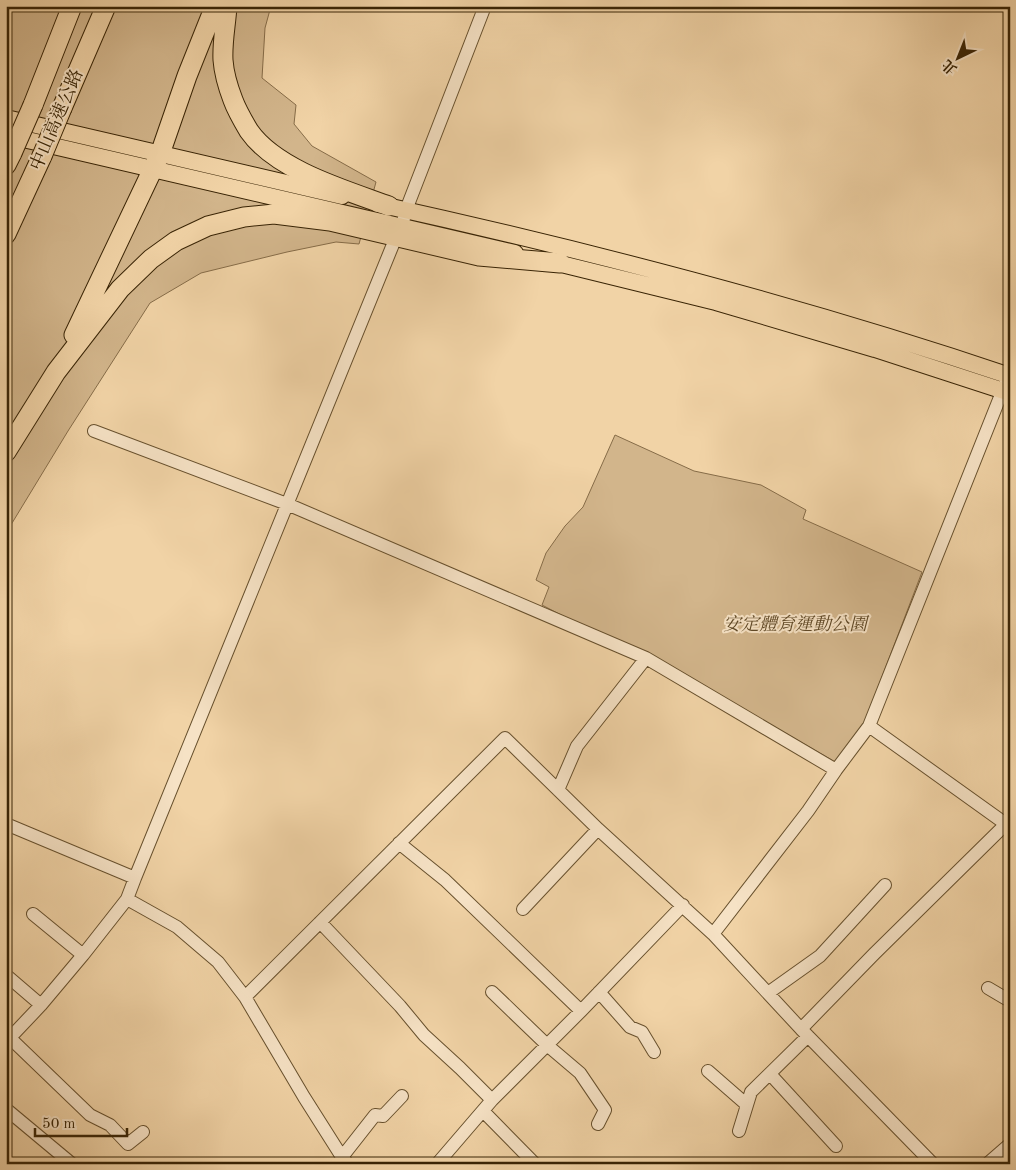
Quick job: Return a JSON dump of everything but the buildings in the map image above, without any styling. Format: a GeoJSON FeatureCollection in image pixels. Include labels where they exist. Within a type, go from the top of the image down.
{"type":"FeatureCollection","features":[{"type":"Feature","properties":{"kind":"highway","name":"中山高速公路"},"geometry":{"type":"LineString","coordinates":[[9,159],[33,105],[72,6]]}},
{"type":"Feature","properties":{"kind":"highway","name":"中山高速公路"},"geometry":{"type":"LineString","coordinates":[[6,234],[42,156],[106,6]]}},
{"type":"Feature","properties":{"kind":"highway"},"geometry":{"type":"LineString","coordinates":[[56,372],[157,161],[187,76],[215,6]]}},
{"type":"Feature","properties":{"kind":"highway"},"geometry":{"type":"LineString","coordinates":[[227,6],[223,58],[226,82],[237,110],[250,132],[265,148],[286,164],[340,188],[398,208]]}},
{"type":"Feature","properties":{"kind":"highway"},"geometry":{"type":"LineString","coordinates":[[6,452],[56,372],[120,289],[151,259],[176,240],[208,226],[244,217],[274,214],[399,232],[479,256],[560,263]]}},
{"type":"Feature","properties":{"kind":"main road"},"geometry":{"type":"LineString","coordinates":[[6,118],[399,232]]}},
{"type":"Feature","properties":{"kind":"main road"},"geometry":{"type":"LineString","coordinates":[[6,135],[157,161],[398,208],[590,254],[724,288],[892,337],[1008,382]]}},
{"type":"Feature","properties":{"kind":"main road"},"geometry":{"type":"LineString","coordinates":[[560,263],[716,302],[875,349],[1008,382]]}},
{"type":"Feature","properties":{"kind":"street"},"geometry":{"type":"LineString","coordinates":[[143,1132],[128,1144],[110,1124],[90,1115],[8,1040],[41,1006],[127,900],[134,878],[399,232],[398,208],[485,6]]}},
{"type":"Feature","properties":{"kind":"street"},"geometry":{"type":"LineString","coordinates":[[713,934],[808,810],[869,726],[1008,382]]}},
{"type":"Feature","properties":{"kind":"street"},"geometry":{"type":"LineString","coordinates":[[94,431],[287,504],[646,658],[836,770]]}},
{"type":"Feature","properties":{"kind":"street"},"geometry":{"type":"LineString","coordinates":[[558,790],[577,746],[646,658]]}},
{"type":"Feature","properties":{"kind":"street"},"geometry":{"type":"LineString","coordinates":[[740,1132],[751,1092],[770,1074],[881,947],[1008,825],[869,726]]}},
{"type":"Feature","properties":{"kind":"street"},"geometry":{"type":"LineString","coordinates":[[245,997],[505,738],[598,829],[713,934],[933,1164]]}},
{"type":"Feature","properties":{"kind":"street"},"geometry":{"type":"LineString","coordinates":[[6,824],[134,878]]}},
{"type":"Feature","properties":{"kind":"street"},"geometry":{"type":"LineString","coordinates":[[524,909],[598,829]]}},
{"type":"Feature","properties":{"kind":"street"},"geometry":{"type":"LineString","coordinates":[[399,844],[445,880],[581,1011]]}},
{"type":"Feature","properties":{"kind":"street"},"geometry":{"type":"LineString","coordinates":[[768,993],[820,956],[885,885]]}},
{"type":"Feature","properties":{"kind":"street"},"geometry":{"type":"LineString","coordinates":[[127,900],[177,927],[218,962],[245,997],[304,1097],[345,1160],[375,1115],[383,1116],[402,1096]]}},
{"type":"Feature","properties":{"kind":"street"},"geometry":{"type":"LineString","coordinates":[[437,1164],[492,1100],[683,905]]}},
{"type":"Feature","properties":{"kind":"street"},"geometry":{"type":"LineString","coordinates":[[33,914],[83,955]]}},
{"type":"Feature","properties":{"kind":"street"},"geometry":{"type":"LineString","coordinates":[[320,922],[400,1006],[424,1035],[492,1100]]}},
{"type":"Feature","properties":{"kind":"street"},"geometry":{"type":"LineString","coordinates":[[6,975],[41,1006]]}},
{"type":"Feature","properties":{"kind":"street"},"geometry":{"type":"LineString","coordinates":[[988,988],[1010,1001]]}},
{"type":"Feature","properties":{"kind":"street"},"geometry":{"type":"LineString","coordinates":[[492,992],[547,1045],[580,1073],[605,1110],[598,1124]]}},
{"type":"Feature","properties":{"kind":"street"},"geometry":{"type":"LineString","coordinates":[[599,992],[630,1026],[642,1032],[654,1052]]}},
{"type":"Feature","properties":{"kind":"street"},"geometry":{"type":"LineString","coordinates":[[708,1071],[747,1105]]}},
{"type":"Feature","properties":{"kind":"street"},"geometry":{"type":"LineString","coordinates":[[770,1074],[836,1146]]}},
{"type":"Feature","properties":{"kind":"street"},"geometry":{"type":"LineString","coordinates":[[6,1109],[72,1164]]}},
{"type":"Feature","properties":{"kind":"street"},"geometry":{"type":"LineString","coordinates":[[483,1111],[536,1164]]}},
{"type":"Feature","properties":{"kind":"street"},"geometry":{"type":"LineString","coordinates":[[987,1164],[1010,1144]]}},
{"type":"Feature","properties":{"kind":"green space"},"geometry":{"type":"Polygon","coordinates":[[[6,6],[271,6],[265,28],[262,78],[296,105],[294,124],[312,146],[376,182],[359,244],[336,242],[201,273],[150,303],[68,431],[6,533],[6,6]]]}},
{"type":"Feature","properties":{"kind":"green space","name":"安定體育運動公園"},"geometry":{"type":"Polygon","coordinates":[[[615,435],[694,471],[761,485],[806,510],[803,519],[922,572],[864,724],[837,763],[761,719],[542,605],[549,587],[536,580],[546,553],[565,526],[583,507],[615,435]]]}}]}
